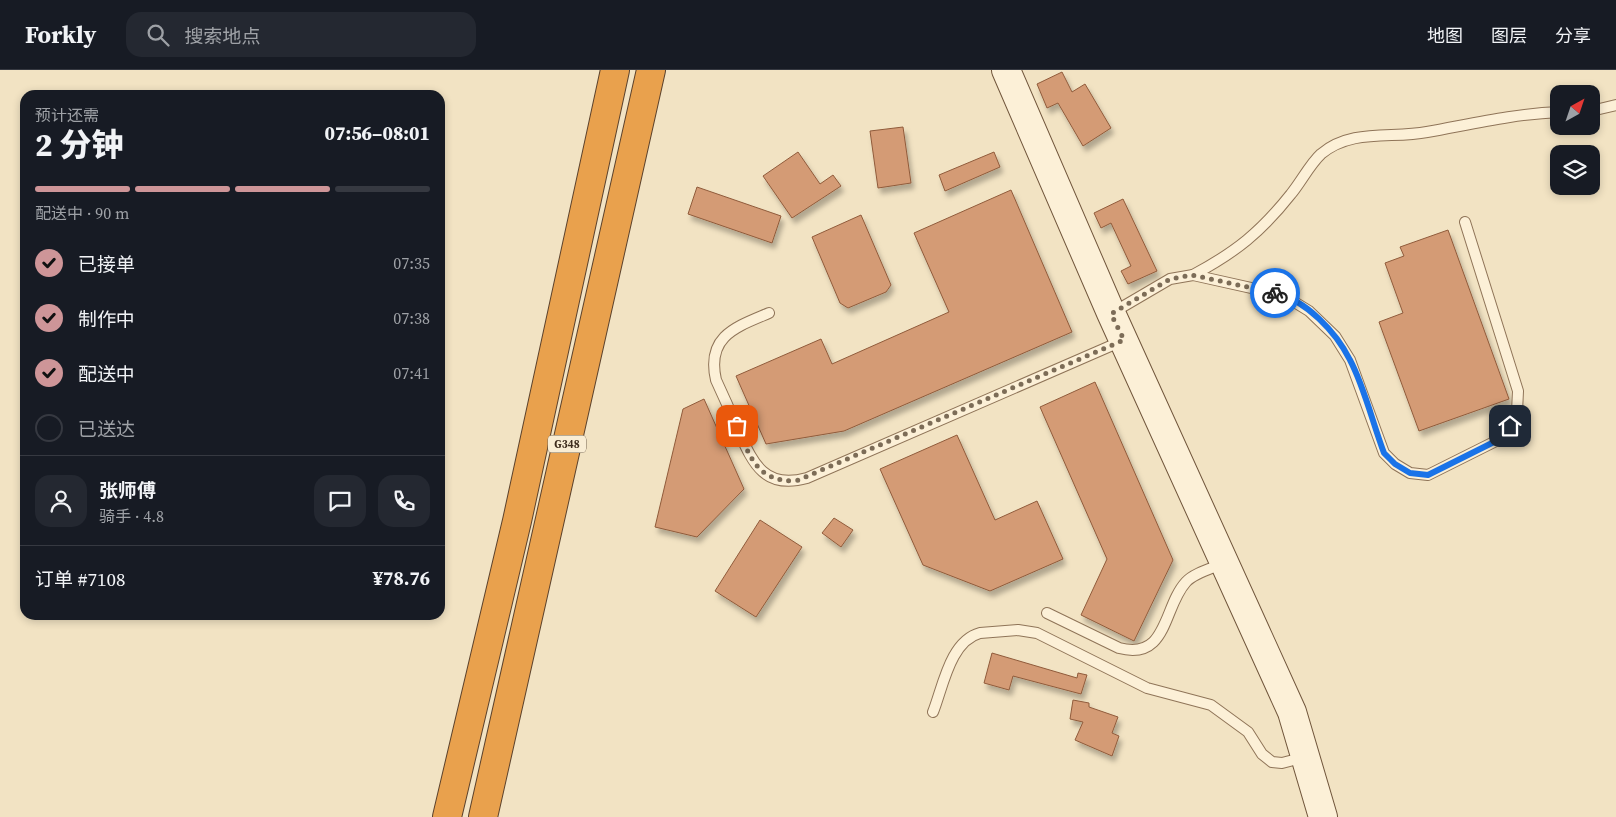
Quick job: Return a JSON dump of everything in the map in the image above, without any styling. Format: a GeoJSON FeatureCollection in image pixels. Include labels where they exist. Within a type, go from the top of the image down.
{"type":"FeatureCollection","features":[{"type":"Feature","properties":{"kind":"highway","name":"G348"},"geometry":{"type":"LineString","coordinates":[[448,817],[517,521],[615,70]]}},
{"type":"Feature","properties":{"kind":"highway","name":"G348"},"geometry":{"type":"LineString","coordinates":[[483,817],[651,70]]}},
{"type":"Feature","properties":{"kind":"street"},"geometry":{"type":"LineString","coordinates":[[1006,70],[1111,314],[1292,712],[1323,817]]}},
{"type":"Feature","properties":{"kind":"lane"},"geometry":{"type":"LineString","coordinates":[[1600,109],[1616,105]]}},
{"type":"Feature","properties":{"kind":"lane"},"geometry":{"type":"LineString","coordinates":[[1111,314],[1170,279],[1192,275],[1226,258],[1262,229],[1321,154],[1342,143],[1369,135],[1425,133],[1523,113],[1550,112]]}},
{"type":"Feature","properties":{"kind":"lane"},"geometry":{"type":"LineString","coordinates":[[1192,275],[1283,295],[1309,311],[1335,336],[1350,360],[1384,453],[1395,464],[1410,473],[1428,475],[1496,441],[1510,426],[1517,412],[1518,391],[1465,222]]}},
{"type":"Feature","properties":{"kind":"lane"},"geometry":{"type":"LineString","coordinates":[[769,313],[728,332],[715,353],[714,370],[716,380],[754,464],[769,477],[780,481],[796,481],[807,478],[1124,340]]}},
{"type":"Feature","properties":{"kind":"lane"},"geometry":{"type":"LineString","coordinates":[[1047,613],[1120,648],[1130,651],[1140,650],[1150,646],[1158,636],[1186,581],[1224,563]]}},
{"type":"Feature","properties":{"kind":"lane"},"geometry":{"type":"LineString","coordinates":[[933,712],[955,653],[964,642],[973,635],[980,633],[1028,631],[1037,633],[1147,688],[1211,705],[1248,732],[1262,754],[1272,762],[1282,763],[1305,757]]}},
{"type":"Feature","properties":{"kind":"building"},"geometry":{"type":"Polygon","coordinates":[[[1062,72],[1072,92],[1085,84],[1111,128],[1083,146],[1058,103],[1047,108],[1037,84],[1062,72]]]}},
{"type":"Feature","properties":{"kind":"building"},"geometry":{"type":"Polygon","coordinates":[[[903,127],[911,183],[878,188],[870,131],[903,127]]]}},
{"type":"Feature","properties":{"kind":"building"},"geometry":{"type":"Polygon","coordinates":[[[798,152],[820,184],[833,175],[841,186],[792,218],[763,176],[798,152]]]}},
{"type":"Feature","properties":{"kind":"building"},"geometry":{"type":"Polygon","coordinates":[[[994,152],[1000,167],[945,191],[939,175],[994,152]]]}},
{"type":"Feature","properties":{"kind":"building"},"geometry":{"type":"Polygon","coordinates":[[[697,187],[781,216],[772,243],[688,214],[697,187]]]}},
{"type":"Feature","properties":{"kind":"building"},"geometry":{"type":"Polygon","coordinates":[[[1011,190],[1072,332],[844,431],[766,444],[736,376],[821,339],[832,364],[949,312],[914,233],[1011,190]]]}},
{"type":"Feature","properties":{"kind":"building"},"geometry":{"type":"Polygon","coordinates":[[[1123,199],[1157,271],[1128,284],[1121,271],[1131,266],[1111,223],[1101,228],[1094,213],[1123,199]]]}},
{"type":"Feature","properties":{"kind":"building"},"geometry":{"type":"Polygon","coordinates":[[[861,215],[891,285],[886,292],[848,308],[840,303],[812,237],[861,215]]]}},
{"type":"Feature","properties":{"kind":"building"},"geometry":{"type":"Polygon","coordinates":[[[1448,230],[1509,399],[1419,431],[1379,322],[1403,313],[1385,263],[1404,256],[1400,247],[1448,230]]]}},
{"type":"Feature","properties":{"kind":"building"},"geometry":{"type":"Polygon","coordinates":[[[1095,382],[1173,560],[1134,641],[1081,615],[1107,559],[1040,407],[1095,382]]]}},
{"type":"Feature","properties":{"kind":"building"},"geometry":{"type":"Polygon","coordinates":[[[704,399],[744,489],[697,537],[655,527],[683,409],[704,399]]]}},
{"type":"Feature","properties":{"kind":"building"},"geometry":{"type":"Polygon","coordinates":[[[957,435],[995,520],[1037,501],[1063,559],[990,591],[923,565],[880,469],[957,435]]]}},
{"type":"Feature","properties":{"kind":"building"},"geometry":{"type":"Polygon","coordinates":[[[834,518],[853,530],[841,547],[822,533],[834,518]]]}},
{"type":"Feature","properties":{"kind":"building"},"geometry":{"type":"Polygon","coordinates":[[[760,520],[802,547],[756,617],[715,591],[760,520]]]}},
{"type":"Feature","properties":{"kind":"building"},"geometry":{"type":"Polygon","coordinates":[[[992,653],[1077,678],[1078,673],[1087,675],[1081,694],[1013,676],[1009,690],[984,683],[992,653]]]}},
{"type":"Feature","properties":{"kind":"building"},"geometry":{"type":"Polygon","coordinates":[[[1073,700],[1089,703],[1089,707],[1118,717],[1112,733],[1119,736],[1112,756],[1075,740],[1083,722],[1070,719],[1073,700]]]}},
{"type":"Feature","properties":{"kind":"way so far"},"geometry":{"type":"LineString","coordinates":[[737,426],[750,457],[760,470],[769,477],[780,481],[796,481],[807,478],[1124,340],[1111,314],[1170,279],[1192,275],[1275,293]]}},
{"type":"Feature","properties":{"kind":"route"},"geometry":{"type":"LineString","coordinates":[[1275,293],[1283,295],[1309,311],[1335,336],[1350,360],[1384,453],[1395,464],[1410,473],[1428,475],[1496,441],[1510,426]]}}]}
